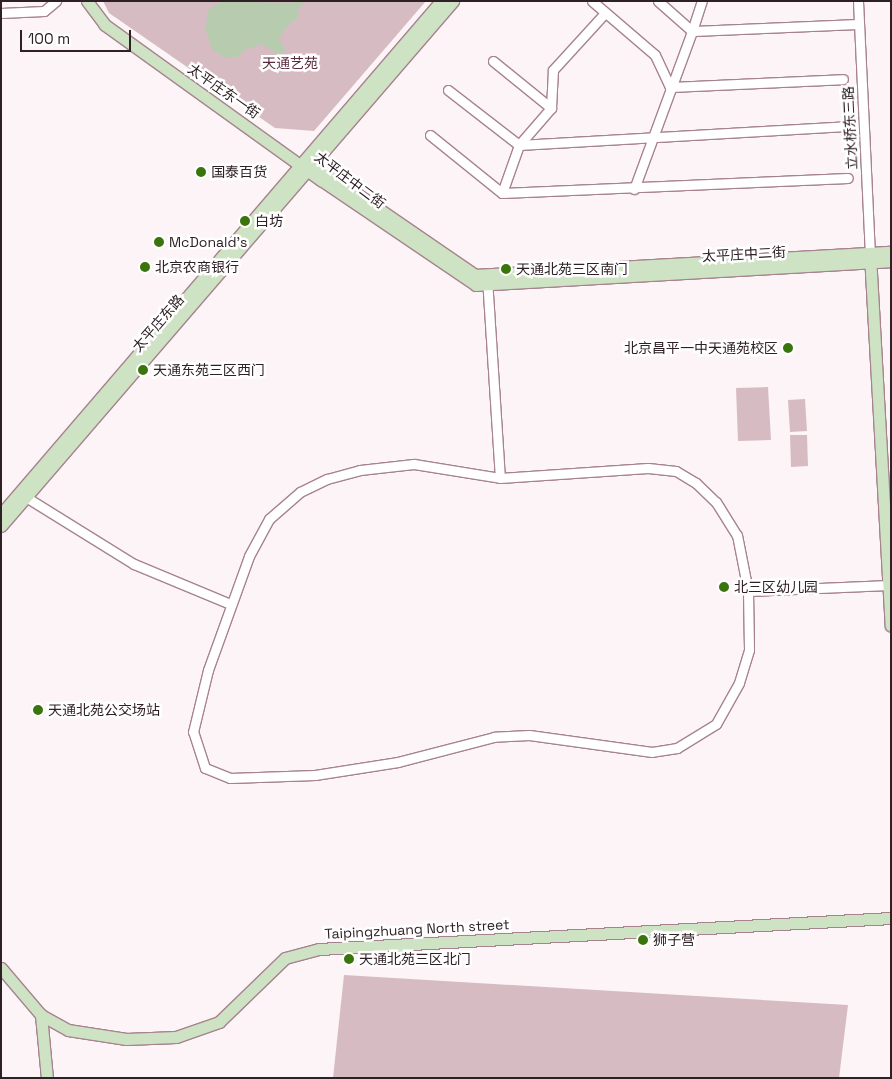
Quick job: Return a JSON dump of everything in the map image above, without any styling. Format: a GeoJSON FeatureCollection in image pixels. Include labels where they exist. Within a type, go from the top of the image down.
{"type":"FeatureCollection","features":[{"type":"Feature","properties":{"kind":"main road","name":"太平庄东一街"},"geometry":{"type":"LineString","coordinates":[[87,1],[105,25],[309,167]]}},
{"type":"Feature","properties":{"kind":"main road","name":"太平庄东路"},"geometry":{"type":"LineString","coordinates":[[309,167],[441,1]]}},
{"type":"Feature","properties":{"kind":"main road","name":"太平庄东路"},"geometry":{"type":"LineString","coordinates":[[1,526],[24,496],[453,1]]}},
{"type":"Feature","properties":{"kind":"main road","name":"太平庄中二街"},"geometry":{"type":"LineString","coordinates":[[309,167],[466,280],[870,257],[891,252]]}},
{"type":"Feature","properties":{"kind":"main road","name":"太平庄中二街"},"geometry":{"type":"LineString","coordinates":[[870,257],[891,261]]}},
{"type":"Feature","properties":{"kind":"main road"},"geometry":{"type":"LineString","coordinates":[[870,257],[891,625]]}},
{"type":"Feature","properties":{"kind":"main road","name":"太平庄东路"},"geometry":{"type":"LineString","coordinates":[[1,514],[24,496]]}},
{"type":"Feature","properties":{"kind":"main road","name":"Taipingzhuang North street"},"geometry":{"type":"LineString","coordinates":[[1,968],[41,1015],[68,1030],[126,1039],[176,1037],[219,1022],[285,958],[319,950],[891,918]]}},
{"type":"Feature","properties":{"kind":"main road"},"geometry":{"type":"LineString","coordinates":[[41,1015],[47,1078]]}},
{"type":"Feature","properties":{"kind":"street"},"geometry":{"type":"LineString","coordinates":[[1,13],[44,12],[56,1]]}},
{"type":"Feature","properties":{"kind":"street"},"geometry":{"type":"LineString","coordinates":[[592,1],[655,55],[670,87]]}},
{"type":"Feature","properties":{"kind":"street"},"geometry":{"type":"LineString","coordinates":[[658,1],[692,31],[859,24]]}},
{"type":"Feature","properties":{"kind":"street"},"geometry":{"type":"LineString","coordinates":[[634,189],[702,1]]}},
{"type":"Feature","properties":{"kind":"street","name":"立水桥东三路"},"geometry":{"type":"LineString","coordinates":[[858,1],[870,257]]}},
{"type":"Feature","properties":{"kind":"street"},"geometry":{"type":"LineString","coordinates":[[502,193],[519,145],[551,108],[553,70],[605,13]]}},
{"type":"Feature","properties":{"kind":"street"},"geometry":{"type":"LineString","coordinates":[[493,61],[551,108]]}},
{"type":"Feature","properties":{"kind":"street"},"geometry":{"type":"LineString","coordinates":[[670,87],[844,79]]}},
{"type":"Feature","properties":{"kind":"street"},"geometry":{"type":"LineString","coordinates":[[448,90],[519,145],[846,126]]}},
{"type":"Feature","properties":{"kind":"street"},"geometry":{"type":"LineString","coordinates":[[430,135],[502,193],[634,189],[848,178]]}},
{"type":"Feature","properties":{"kind":"street"},"geometry":{"type":"LineString","coordinates":[[487,280],[500,478]]}},
{"type":"Feature","properties":{"kind":"street"},"geometry":{"type":"LineString","coordinates":[[414,464],[500,478],[648,468],[676,471],[716,502],[736,535],[748,591],[749,650],[739,683],[716,724],[677,748],[652,752],[529,735],[494,736],[398,762],[315,775],[230,778],[205,768],[193,732],[208,670],[230,604],[249,556],[269,519],[300,492],[327,479],[360,470],[414,464]]}},
{"type":"Feature","properties":{"kind":"street"},"geometry":{"type":"LineString","coordinates":[[24,496],[134,564],[230,604]]}},
{"type":"Feature","properties":{"kind":"street"},"geometry":{"type":"LineString","coordinates":[[748,591],[889,585]]}},
{"type":"Feature","properties":{"kind":"green space","name":"天通艺苑"},"geometry":{"type":"Polygon","coordinates":[[[103,1],[426,1],[314,131],[275,128],[109,13],[103,1]]]}},
{"type":"Feature","properties":{"kind":"green space"},"geometry":{"type":"Polygon","coordinates":[[[768,387],[771,440],[738,441],[736,388],[768,387]]]}},
{"type":"Feature","properties":{"kind":"green space"},"geometry":{"type":"Polygon","coordinates":[[[805,399],[807,431],[790,432],[788,400],[805,399]]]}},
{"type":"Feature","properties":{"kind":"green space"},"geometry":{"type":"Polygon","coordinates":[[[790,435],[807,435],[808,466],[791,467],[790,435]]]}},
{"type":"Feature","properties":{"kind":"green space"},"geometry":{"type":"Polygon","coordinates":[[[344,975],[848,1005],[839,1078],[333,1078],[344,975]]]}},
{"type":"Feature","properties":{"kind":"shaded area"},"geometry":{"type":"Polygon","coordinates":[[[225,1],[288,3],[305,1],[299,7],[298,18],[289,24],[279,38],[286,51],[278,54],[262,44],[244,50],[239,57],[223,57],[212,49],[205,29],[209,8],[225,1]]]}},
{"type":"Feature","properties":{"kind":"place","name":"国泰百货"},"geometry":{"type":"Point","coordinates":[201,172]}},
{"type":"Feature","properties":{"kind":"place","name":"白坊"},"geometry":{"type":"Point","coordinates":[245,221]}},
{"type":"Feature","properties":{"kind":"place","name":"McDonald's"},"geometry":{"type":"Point","coordinates":[159,242]}},
{"type":"Feature","properties":{"kind":"place","name":"北京农商银行"},"geometry":{"type":"Point","coordinates":[145,267]}},
{"type":"Feature","properties":{"kind":"place","name":"天通北苑三区南门"},"geometry":{"type":"Point","coordinates":[506,269]}},
{"type":"Feature","properties":{"kind":"place","name":"北京昌平一中天通苑校区"},"geometry":{"type":"Point","coordinates":[788,348]}},
{"type":"Feature","properties":{"kind":"place","name":"天通东苑三区西门"},"geometry":{"type":"Point","coordinates":[143,370]}},
{"type":"Feature","properties":{"kind":"place","name":"北三区幼儿园"},"geometry":{"type":"Point","coordinates":[724,587]}},
{"type":"Feature","properties":{"kind":"place","name":"天通北苑公交场站"},"geometry":{"type":"Point","coordinates":[38,710]}},
{"type":"Feature","properties":{"kind":"place","name":"狮子营"},"geometry":{"type":"Point","coordinates":[643,940]}},
{"type":"Feature","properties":{"kind":"place","name":"天通北苑三区北门"},"geometry":{"type":"Point","coordinates":[349,959]}}]}
